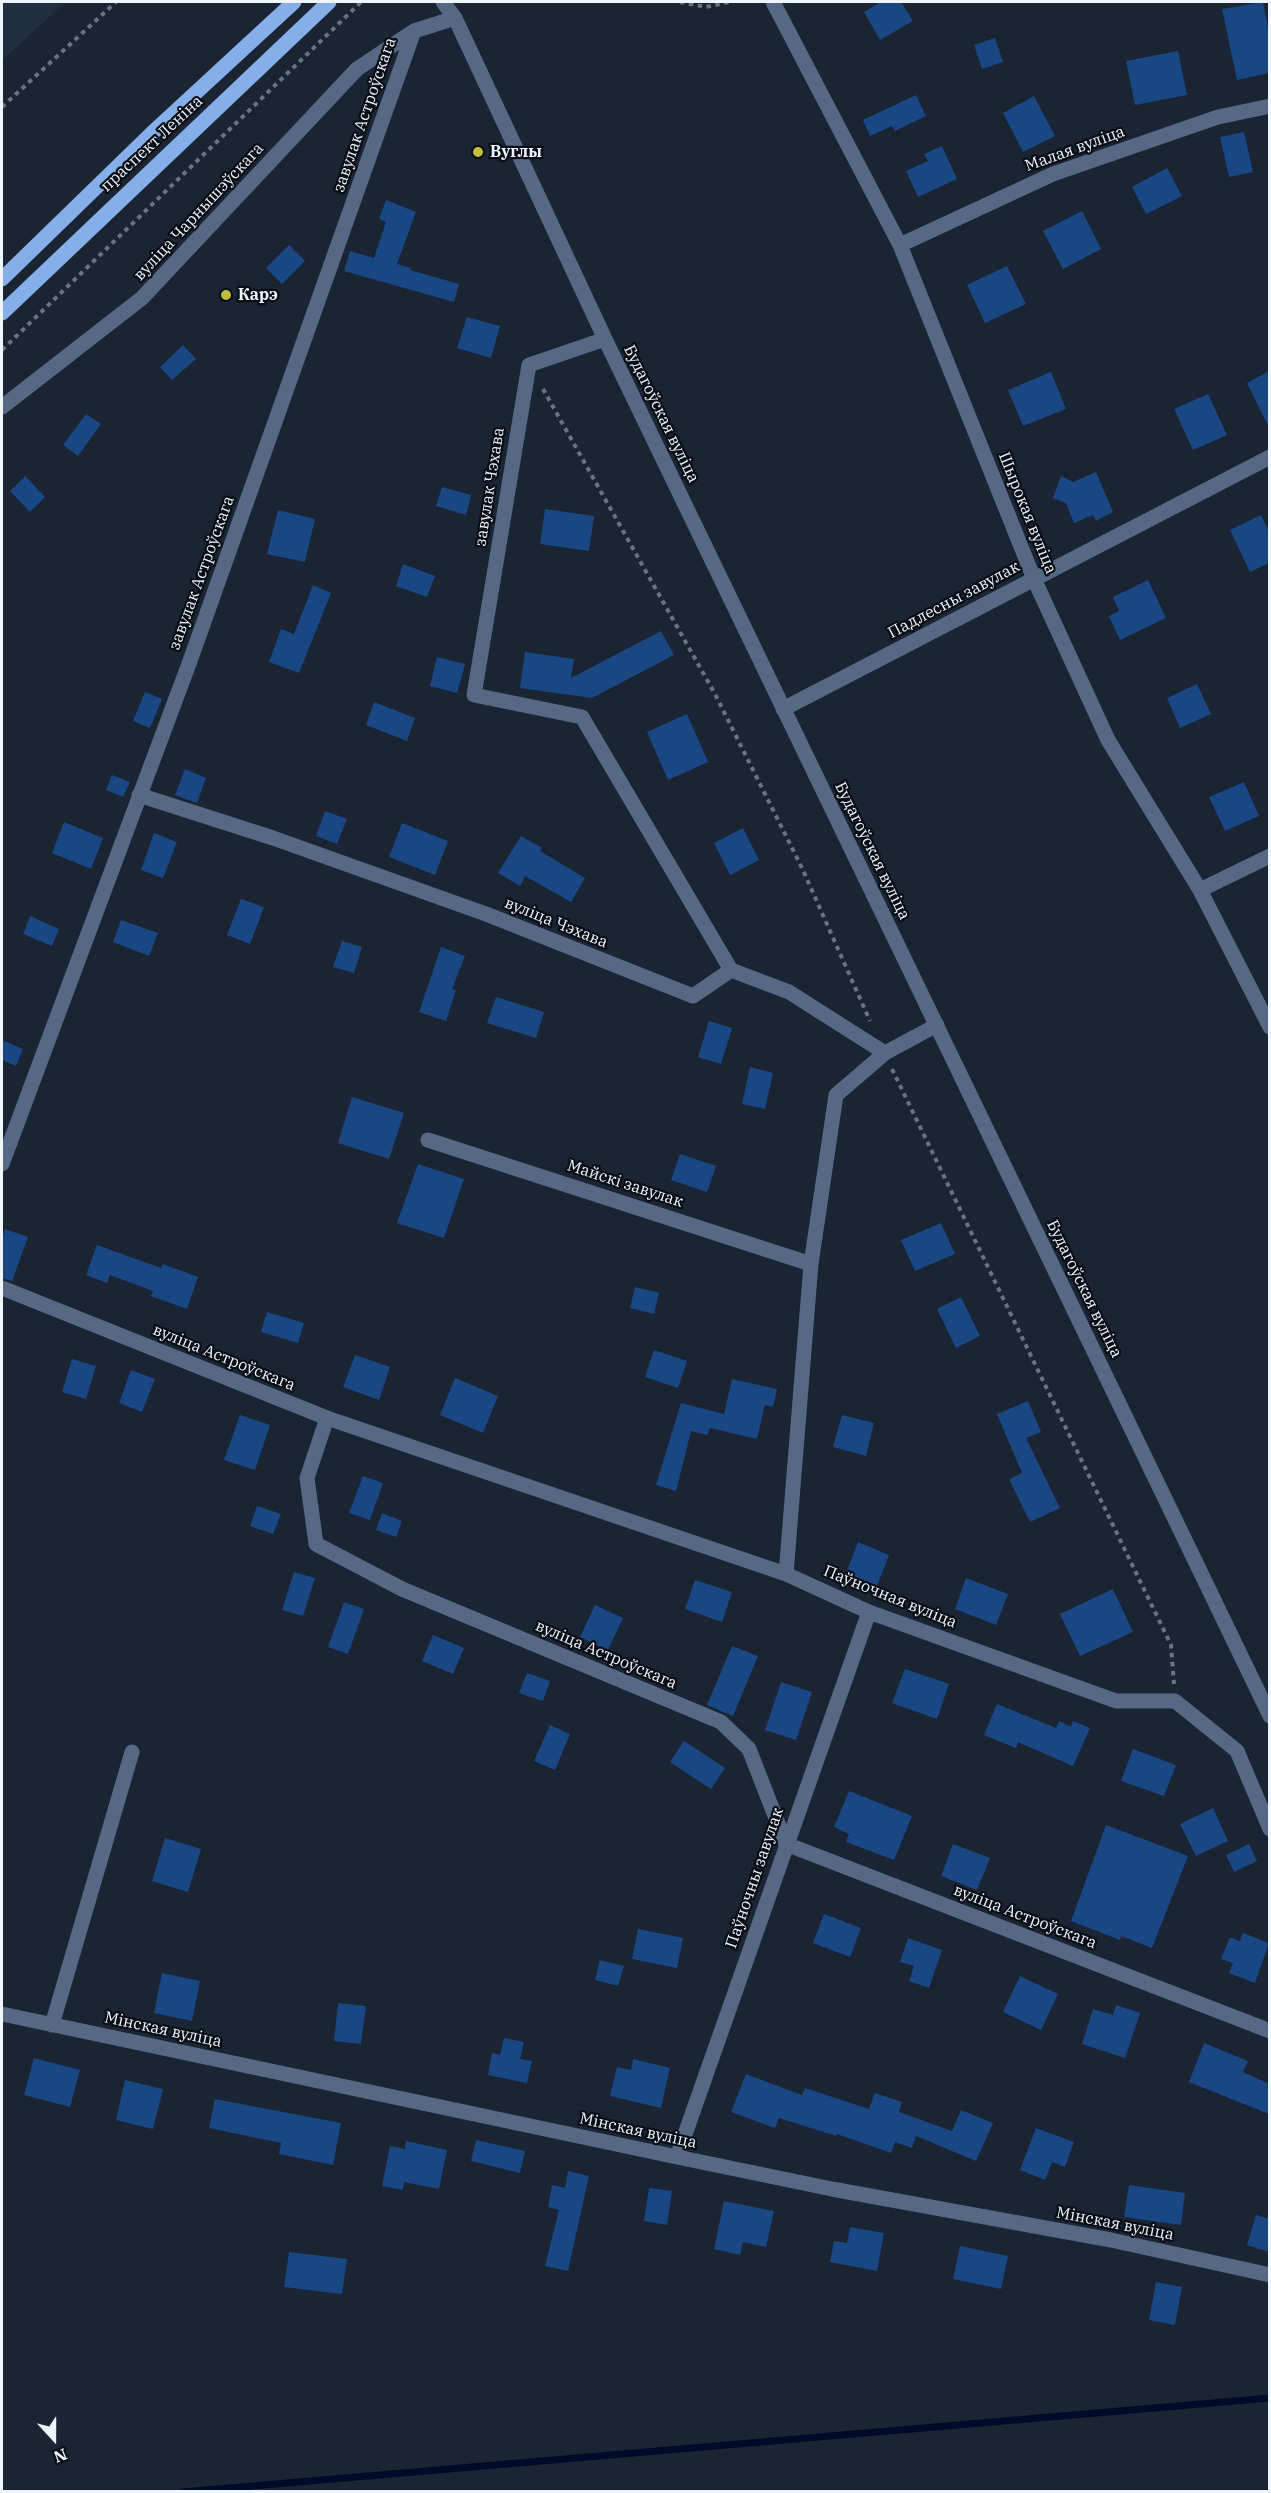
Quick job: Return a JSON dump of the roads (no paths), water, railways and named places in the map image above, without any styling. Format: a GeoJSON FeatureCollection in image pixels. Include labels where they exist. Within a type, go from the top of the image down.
{"type":"FeatureCollection","features":[{"type":"Feature","properties":{"kind":"main road","name":"праспект Леніна"},"geometry":{"type":"LineString","coordinates":[[2,279],[151,134],[294,2]]}},
{"type":"Feature","properties":{"kind":"main road","name":"праспект Леніна"},"geometry":{"type":"LineString","coordinates":[[2,313],[329,2]]}},
{"type":"Feature","properties":{"kind":"street","name":"Будагоўская вуліца"},"geometry":{"type":"LineString","coordinates":[[444,2],[455,18],[604,339],[1269,1716]]}},
{"type":"Feature","properties":{"kind":"street","name":"Шырокая вуліца"},"geometry":{"type":"LineString","coordinates":[[773,2],[900,245],[1034,579],[1108,740],[1200,890],[1269,1027]]}},
{"type":"Feature","properties":{"kind":"street","name":"завулак Астроўскага"},"geometry":{"type":"LineString","coordinates":[[2,1164],[194,649],[414,31],[455,18]]}},
{"type":"Feature","properties":{"kind":"street","name":"вуліца Чарнышэўскага"},"geometry":{"type":"LineString","coordinates":[[2,407],[142,298],[357,69],[414,31]]}},
{"type":"Feature","properties":{"kind":"street","name":"Малая вуліца"},"geometry":{"type":"LineString","coordinates":[[900,245],[1053,174],[1218,117],[1269,106]]}},
{"type":"Feature","properties":{"kind":"street","name":"завулак Чэхава"},"geometry":{"type":"LineString","coordinates":[[604,339],[529,365],[474,694],[582,717],[731,970]]}},
{"type":"Feature","properties":{"kind":"street","name":"Падлесны завулак"},"geometry":{"type":"LineString","coordinates":[[783,709],[1269,457]]}},
{"type":"Feature","properties":{"kind":"street","name":"вуліца Чэхава"},"geometry":{"type":"LineString","coordinates":[[139,795],[273,838],[486,914],[693,996],[731,970]]}},
{"type":"Feature","properties":{"kind":"street"},"geometry":{"type":"LineString","coordinates":[[1200,890],[1269,856]]}},
{"type":"Feature","properties":{"kind":"street"},"geometry":{"type":"LineString","coordinates":[[731,970],[789,992],[885,1053]]}},
{"type":"Feature","properties":{"kind":"street"},"geometry":{"type":"LineString","coordinates":[[786,1574],[811,1264],[836,1095],[885,1053],[937,1025]]}},
{"type":"Feature","properties":{"kind":"street","name":"Майскі завулак"},"geometry":{"type":"LineString","coordinates":[[428,1140],[811,1264]]}},
{"type":"Feature","properties":{"kind":"street","name":"вуліца Астроўскага"},"geometry":{"type":"LineString","coordinates":[[2,1288],[327,1418],[307,1478],[316,1544],[402,1589],[720,1722],[749,1749],[786,1844],[1269,2031]]}},
{"type":"Feature","properties":{"kind":"street","name":"Паўночная вуліца"},"geometry":{"type":"LineString","coordinates":[[327,1418],[786,1574],[868,1612],[1116,1701],[1175,1701],[1237,1751],[1269,1829]]}},
{"type":"Feature","properties":{"kind":"street","name":"Паўночны завулак"},"geometry":{"type":"LineString","coordinates":[[677,2157],[868,1612]]}},
{"type":"Feature","properties":{"kind":"street"},"geometry":{"type":"LineString","coordinates":[[52,2025],[132,1752]]}},
{"type":"Feature","properties":{"kind":"street","name":"Мінская вуліца"},"geometry":{"type":"LineString","coordinates":[[2,2014],[832,2189],[1111,2240],[1269,2275]]}},
{"type":"Feature","properties":{"kind":"waterway"},"geometry":{"type":"LineString","coordinates":[[183,2492],[1270,2398]]}},
{"type":"Feature","properties":{"kind":"place","name":"Вуглы"},"geometry":{"type":"Point","coordinates":[478,152]}},
{"type":"Feature","properties":{"kind":"place","name":"Карэ"},"geometry":{"type":"Point","coordinates":[226,295]}}]}
